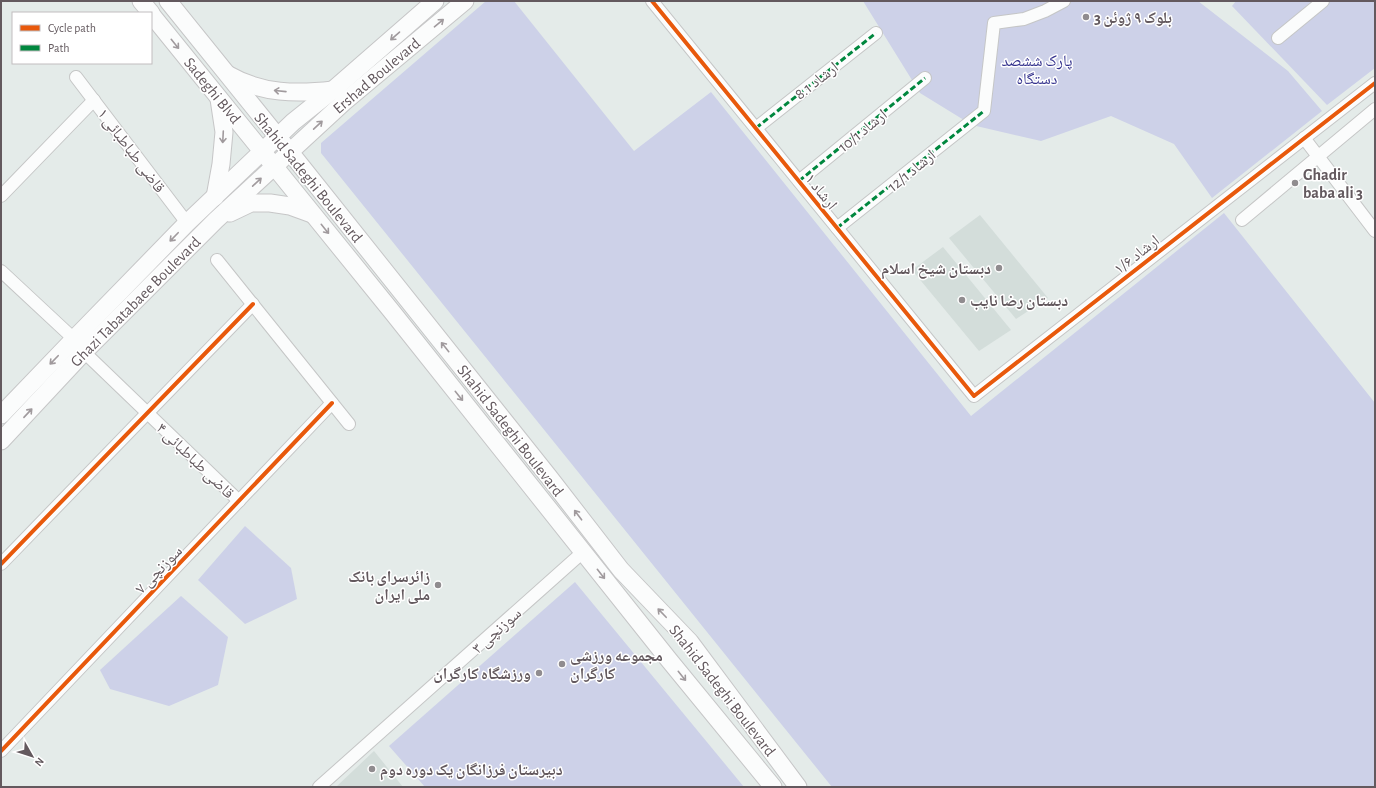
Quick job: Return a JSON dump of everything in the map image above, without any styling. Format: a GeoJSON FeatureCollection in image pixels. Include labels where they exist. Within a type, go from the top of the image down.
{"type":"FeatureCollection","features":[{"type":"Feature","properties":{"kind":"main road","name":"Sadeghi Blvd"},"geometry":{"type":"LineString","coordinates":[[141,1],[150,12]]}},
{"type":"Feature","properties":{"kind":"main road","name":"Sadeghi Blvd"},"geometry":{"type":"LineString","coordinates":[[168,1],[224,72]]}},
{"type":"Feature","properties":{"kind":"main road","name":"Ershad Boulevard"},"geometry":{"type":"LineString","coordinates":[[262,151],[293,122],[333,90],[435,1]]}},
{"type":"Feature","properties":{"kind":"main road","name":"Ershad Boulevard"},"geometry":{"type":"LineString","coordinates":[[274,166],[344,102],[465,1]]}},
{"type":"Feature","properties":{"kind":"main road","name":"Sadeghi Blvd"},"geometry":{"type":"LineString","coordinates":[[152,14],[274,166]]}},
{"type":"Feature","properties":{"kind":"main road"},"geometry":{"type":"LineString","coordinates":[[224,72],[240,81],[260,88],[306,93],[333,90]]}},
{"type":"Feature","properties":{"kind":"main road","name":"Shahid Sadeghi Boulevard"},"geometry":{"type":"LineString","coordinates":[[224,72],[290,152],[621,570],[690,642],[798,787]]}},
{"type":"Feature","properties":{"kind":"main road"},"geometry":{"type":"LineString","coordinates":[[215,197],[221,164],[224,132],[219,98]]}},
{"type":"Feature","properties":{"kind":"main road","name":"Ghazi Tabatabaee Boulevard"},"geometry":{"type":"LineString","coordinates":[[1,415],[187,223],[262,151]]}},
{"type":"Feature","properties":{"kind":"main road","name":"Shahid Sadeghi Boulevard"},"geometry":{"type":"LineString","coordinates":[[274,166],[669,660],[774,787]]}},
{"type":"Feature","properties":{"kind":"main road","name":"Ghazi Tabatabaee Boulevard"},"geometry":{"type":"LineString","coordinates":[[1,441],[84,352],[216,220],[274,166]]}},
{"type":"Feature","properties":{"kind":"main road"},"geometry":{"type":"LineString","coordinates":[[216,220],[251,203],[270,203],[290,206],[313,214]]}},
{"type":"Feature","properties":{"kind":"main road"},"geometry":{"type":"LineString","coordinates":[[669,660],[690,642]]}},
{"type":"Feature","properties":{"kind":"street","name":"ارشاد ۱"},"geometry":{"type":"LineString","coordinates":[[652,1],[974,396]]}},
{"type":"Feature","properties":{"kind":"street","name":"ارشاد 12/1"},"geometry":{"type":"LineString","coordinates":[[837,228],[984,111],[994,23],[1024,19],[1046,11],[1064,1]]}},
{"type":"Feature","properties":{"kind":"street"},"geometry":{"type":"LineString","coordinates":[[1278,38],[1323,1]]}},
{"type":"Feature","properties":{"kind":"street","name":"ارشاد 8.1"},"geometry":{"type":"LineString","coordinates":[[756,128],[876,33]]}},
{"type":"Feature","properties":{"kind":"street","name":"قاضی طباطبائی ۱"},"geometry":{"type":"LineString","coordinates":[[76,77],[187,223]]}},
{"type":"Feature","properties":{"kind":"street","name":"ارشاد 10/1"},"geometry":{"type":"LineString","coordinates":[[799,181],[925,78]]}},
{"type":"Feature","properties":{"kind":"street","name":"ارشاد ۱/۶"},"geometry":{"type":"LineString","coordinates":[[974,396],[1375,83]]}},
{"type":"Feature","properties":{"kind":"street"},"geometry":{"type":"LineString","coordinates":[[1,196],[94,100]]}},
{"type":"Feature","properties":{"kind":"street"},"geometry":{"type":"LineString","coordinates":[[1242,220],[1375,109]]}},
{"type":"Feature","properties":{"kind":"street"},"geometry":{"type":"LineString","coordinates":[[1308,134],[1319,156],[1375,231]]}},
{"type":"Feature","properties":{"kind":"street"},"geometry":{"type":"LineString","coordinates":[[217,260],[254,304],[349,424]]}},
{"type":"Feature","properties":{"kind":"street"},"geometry":{"type":"LineString","coordinates":[[1,271],[74,339]]}},
{"type":"Feature","properties":{"kind":"street"},"geometry":{"type":"LineString","coordinates":[[1,564],[254,304]]}},
{"type":"Feature","properties":{"kind":"street","name":"قاضی طباطبائی ۴"},"geometry":{"type":"LineString","coordinates":[[84,352],[239,501]]}},
{"type":"Feature","properties":{"kind":"street","name":"سوزنچی ۷"},"geometry":{"type":"LineString","coordinates":[[1,751],[332,403]]}},
{"type":"Feature","properties":{"kind":"street","name":"سوزنچی ۳"},"geometry":{"type":"LineString","coordinates":[[319,787],[583,552]]}},
{"type":"Feature","properties":{"kind":"shaded area","name":"دبستان شیخ اسلام"},"geometry":{"type":"Polygon","coordinates":[[[980,215],[1048,298],[1016,319],[949,238],[980,215]]]}},
{"type":"Feature","properties":{"kind":"shaded area","name":"دبستان رضا نایب"},"geometry":{"type":"Polygon","coordinates":[[[943,247],[1011,330],[979,351],[912,270],[943,247]]]}},
{"type":"Feature","properties":{"kind":"shaded area","name":"دبیرستان فرزانگان یک دوره دوم"},"geometry":{"type":"Polygon","coordinates":[[[374,751],[403,787],[336,787],[374,751]]]}},
{"type":"Feature","properties":{"kind":"green space"},"geometry":{"type":"Polygon","coordinates":[[[486,1],[514,1],[634,151],[711,92],[971,416],[1224,213],[1375,403],[1375,787],[832,787],[321,153],[321,143],[486,1]]]}},
{"type":"Feature","properties":{"kind":"green space","name":"پارک‌ ششصد دستگاه"},"geometry":{"type":"Polygon","coordinates":[[[863,1],[1198,1],[1288,71],[1322,111],[1212,198],[1174,144],[1111,116],[1041,141],[972,125],[920,93],[863,1]]]}},
{"type":"Feature","properties":{"kind":"green space"},"geometry":{"type":"Polygon","coordinates":[[[1236,1],[1375,1],[1375,68],[1327,105],[1232,6],[1236,1]]]}},
{"type":"Feature","properties":{"kind":"green space"},"geometry":{"type":"Polygon","coordinates":[[[245,526],[291,568],[297,599],[245,624],[198,580],[245,526]]]}},
{"type":"Feature","properties":{"kind":"green space","name":"مجموعه ورزشی کارگران"},"geometry":{"type":"Polygon","coordinates":[[[575,582],[744,787],[425,787],[389,746],[575,582]]]}},
{"type":"Feature","properties":{"kind":"green space"},"geometry":{"type":"Polygon","coordinates":[[[181,596],[228,637],[218,685],[169,706],[110,689],[100,670],[181,596]]]}},
{"type":"Feature","properties":{"kind":"marked path"},"geometry":{"type":"LineString","coordinates":[[756,128],[876,33]]}},
{"type":"Feature","properties":{"kind":"marked path"},"geometry":{"type":"LineString","coordinates":[[799,181],[925,78]]}},
{"type":"Feature","properties":{"kind":"marked path"},"geometry":{"type":"LineString","coordinates":[[837,228],[984,111]]}},
{"type":"Feature","properties":{"kind":"cycle path"},"geometry":{"type":"LineString","coordinates":[[652,1],[974,396],[1375,83]]}},
{"type":"Feature","properties":{"kind":"cycle path"},"geometry":{"type":"LineString","coordinates":[[1,564],[253,304]]}},
{"type":"Feature","properties":{"kind":"cycle path"},"geometry":{"type":"LineString","coordinates":[[1,751],[332,403]]}},
{"type":"Feature","properties":{"kind":"place","name":"بلوک ۹ ژوئن 3"},"geometry":{"type":"Point","coordinates":[1086,17]}},
{"type":"Feature","properties":{"kind":"place","name":"Ghadir baba ali 3"},"geometry":{"type":"Point","coordinates":[1295,183]}},
{"type":"Feature","properties":{"kind":"place","name":"دبستان شیخ اسلام"},"geometry":{"type":"Point","coordinates":[999,268]}},
{"type":"Feature","properties":{"kind":"place","name":"دبستان رضا نایب"},"geometry":{"type":"Point","coordinates":[962,300]}},
{"type":"Feature","properties":{"kind":"place","name":"زائرسرای بانک ملی ایران"},"geometry":{"type":"Point","coordinates":[438,585]}},
{"type":"Feature","properties":{"kind":"place","name":"مجموعه ورزشی کارگران"},"geometry":{"type":"Point","coordinates":[562,664]}},
{"type":"Feature","properties":{"kind":"place","name":"ورزشگاه کارگران"},"geometry":{"type":"Point","coordinates":[539,673]}},
{"type":"Feature","properties":{"kind":"place","name":"دبیرستان فرزانگان یک دوره دوم"},"geometry":{"type":"Point","coordinates":[372,769]}}]}
